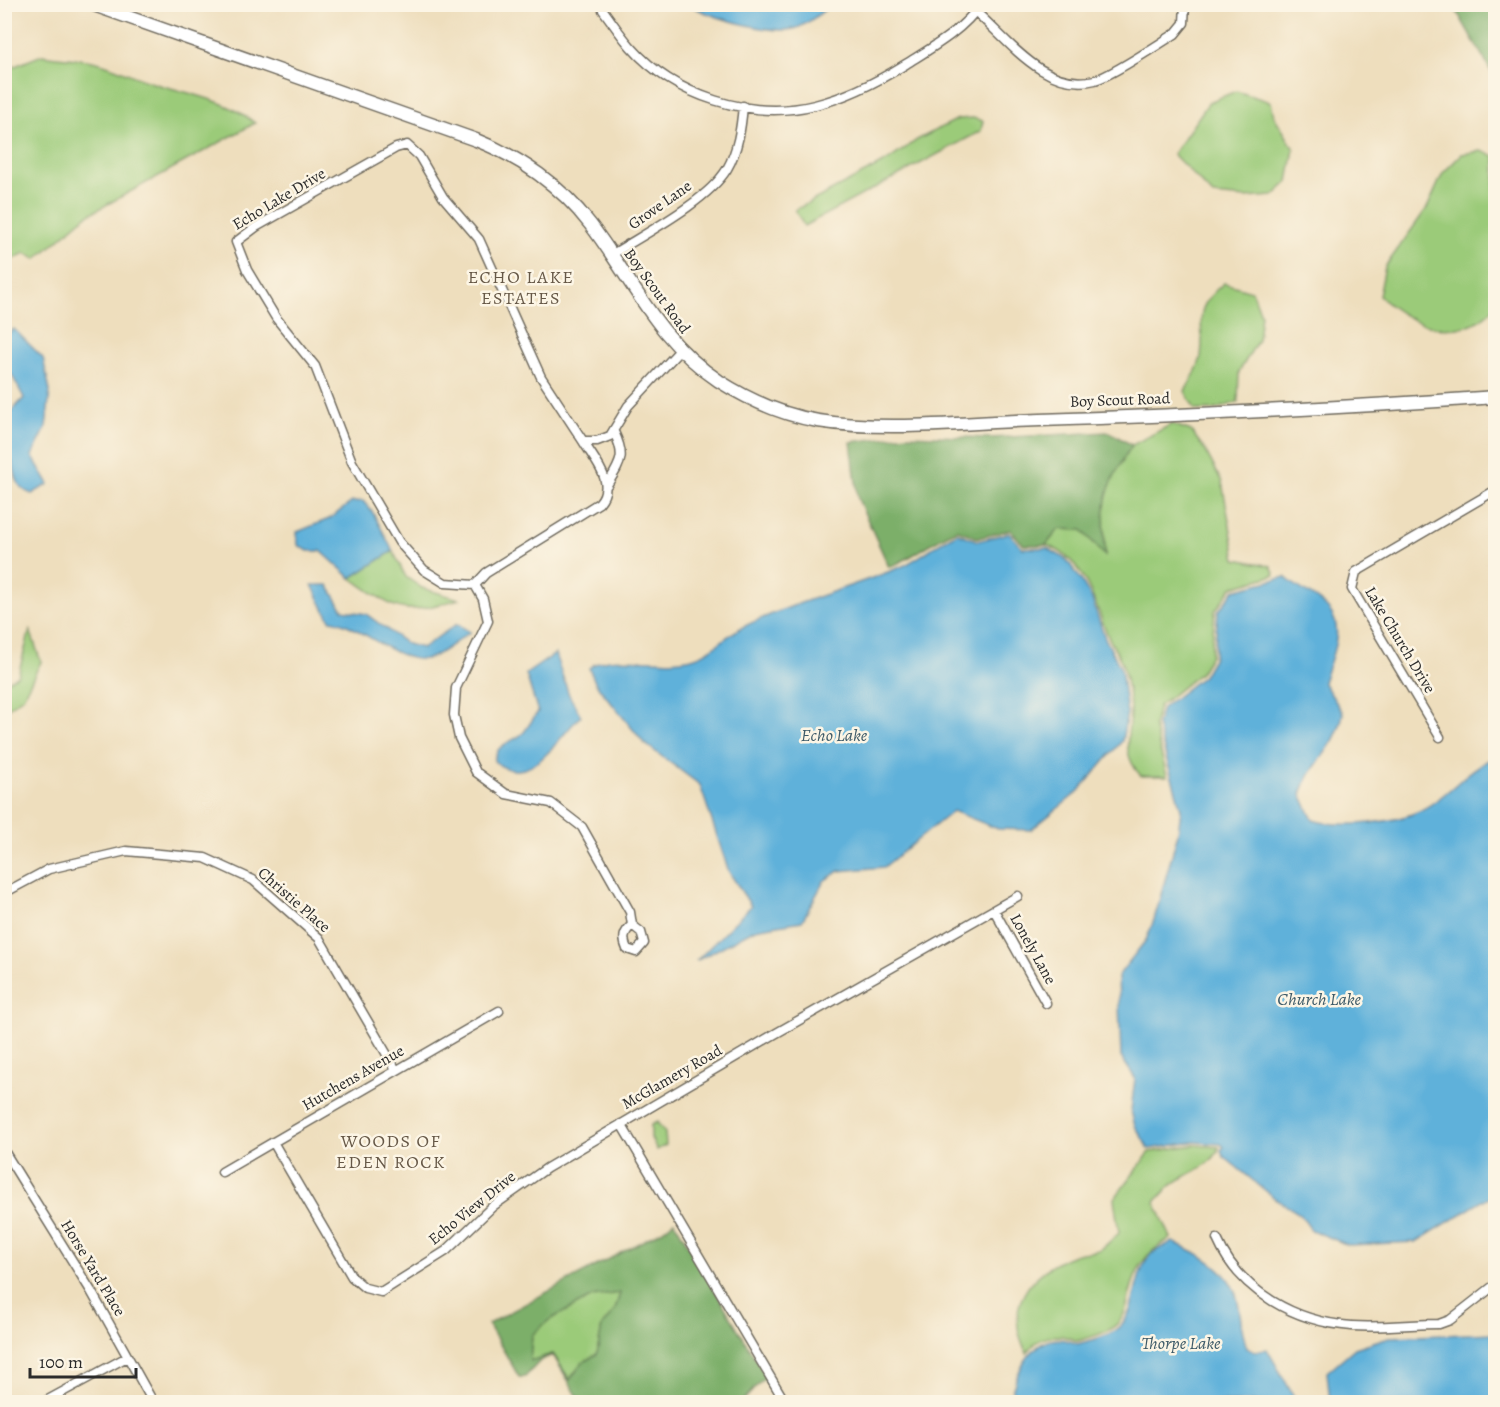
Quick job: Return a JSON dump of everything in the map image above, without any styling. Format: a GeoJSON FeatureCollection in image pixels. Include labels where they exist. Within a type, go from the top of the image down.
{"type":"FeatureCollection","features":[{"type":"Feature","properties":{"kind":"street","name":"Boy Scout Road"},"geometry":{"type":"LineString","coordinates":[[91,4],[497,149],[529,167],[566,197],[588,221],[655,322],[680,350],[716,379],[757,402],[806,418],[850,424],[1271,412],[1496,397]]}},
{"type":"Feature","properties":{"kind":"street"},"geometry":{"type":"LineString","coordinates":[[603,10],[632,48],[663,75],[703,96],[742,106],[775,111],[812,106],[838,99],[878,82],[947,39],[978,8],[1047,75],[1071,83],[1096,79],[1175,34],[1184,23],[1185,4]]}},
{"type":"Feature","properties":{"kind":"street","name":"Grove Lane"},"geometry":{"type":"LineString","coordinates":[[611,255],[692,204],[726,171],[738,140],[742,106]]}},
{"type":"Feature","properties":{"kind":"street","name":"Echo Lake Drive"},"geometry":{"type":"LineString","coordinates":[[475,585],[445,584],[424,570],[399,542],[352,462],[315,366],[276,318],[247,270],[236,242],[266,222],[407,145],[419,156],[443,197],[479,239],[541,377],[583,441],[608,485]]}},
{"type":"Feature","properties":{"kind":"street"},"geometry":{"type":"LineString","coordinates":[[583,441],[602,440],[614,432],[628,406],[680,350]]}},
{"type":"Feature","properties":{"kind":"street"},"geometry":{"type":"LineString","coordinates":[[614,432],[622,449],[618,467],[608,485],[606,496],[592,509],[486,573],[475,585],[483,599],[488,621],[456,688],[454,715],[459,738],[476,772],[506,794],[551,803],[582,827],[630,912],[632,925]]}},
{"type":"Feature","properties":{"kind":"street","name":"Lake Church Drive"},"geometry":{"type":"LineString","coordinates":[[1440,737],[1352,589],[1356,572],[1496,490]]}},
{"type":"Feature","properties":{"kind":"street","name":"Christie Place"},"geometry":{"type":"LineString","coordinates":[[4,893],[48,869],[126,851],[205,858],[253,880],[319,938],[396,1070]]}},
{"type":"Feature","properties":{"kind":"street","name":"McGlamery Road"},"geometry":{"type":"LineString","coordinates":[[784,1400],[621,1124],[1018,896]]}},
{"type":"Feature","properties":{"kind":"street","name":"Lonely Lane"},"geometry":{"type":"LineString","coordinates":[[994,910],[1046,1002]]}},
{"type":"Feature","properties":{"kind":"street","name":"Hutchens Avenue"},"geometry":{"type":"LineString","coordinates":[[222,1172],[499,1011]]}},
{"type":"Feature","properties":{"kind":"street","name":"Echo View Drive"},"geometry":{"type":"LineString","coordinates":[[273,1142],[352,1277],[365,1288],[381,1292],[446,1251],[493,1206],[547,1168],[621,1124]]}},
{"type":"Feature","properties":{"kind":"street","name":"Horse Yard Place"},"geometry":{"type":"LineString","coordinates":[[4,1150],[91,1291],[153,1402]]}},
{"type":"Feature","properties":{"kind":"street"},"geometry":{"type":"LineString","coordinates":[[1217,1239],[1229,1264],[1257,1291],[1292,1313],[1329,1323],[1353,1326],[1439,1324],[1449,1320],[1496,1284]]}},
{"type":"Feature","properties":{"kind":"street"},"geometry":{"type":"LineString","coordinates":[[44,1402],[127,1357]]}},
{"type":"Feature","properties":{"kind":"street"},"geometry":{"type":"LineString","coordinates":[[773,1402],[784,1400]]}},
{"type":"Feature","properties":{"kind":"green space"},"geometry":{"type":"Polygon","coordinates":[[[1453,5],[1495,5],[1495,78],[1453,5]]]}},
{"type":"Feature","properties":{"kind":"green space"},"geometry":{"type":"Polygon","coordinates":[[[42,55],[108,65],[145,80],[232,108],[255,123],[86,216],[36,259],[25,253],[5,263],[5,70],[42,55]]]}},
{"type":"Feature","properties":{"kind":"green space"},"geometry":{"type":"Polygon","coordinates":[[[1236,91],[1271,102],[1274,116],[1294,149],[1288,182],[1273,196],[1246,198],[1213,195],[1173,154],[1209,102],[1236,91]]]}},
{"type":"Feature","properties":{"kind":"green space"},"geometry":{"type":"Polygon","coordinates":[[[973,118],[983,121],[981,131],[804,226],[795,210],[887,161],[917,140],[958,119],[973,118]]]}},
{"type":"Feature","properties":{"kind":"green space"},"geometry":{"type":"Polygon","coordinates":[[[1481,151],[1495,156],[1495,307],[1481,319],[1467,326],[1452,328],[1421,323],[1392,307],[1379,296],[1385,267],[1427,208],[1443,173],[1462,154],[1481,151]]]}},
{"type":"Feature","properties":{"kind":"green space"},"geometry":{"type":"Polygon","coordinates":[[[1224,283],[1252,291],[1261,314],[1258,340],[1239,372],[1238,402],[1213,410],[1195,410],[1185,391],[1197,370],[1201,356],[1201,317],[1206,302],[1224,283]]]}},
{"type":"Feature","properties":{"kind":"green space"},"geometry":{"type":"Polygon","coordinates":[[[1172,424],[1191,431],[1205,450],[1222,482],[1236,559],[1271,566],[1275,575],[1232,587],[1215,611],[1211,655],[1200,673],[1159,706],[1154,726],[1167,776],[1141,776],[1129,754],[1130,704],[1121,661],[1108,636],[1093,596],[1079,571],[1059,551],[1046,545],[1059,529],[1082,530],[1105,555],[1104,497],[1116,470],[1132,445],[1172,424]]]}},
{"type":"Feature","properties":{"kind":"green space"},"geometry":{"type":"Polygon","coordinates":[[[1109,432],[1132,445],[1115,475],[1106,498],[1105,556],[1082,530],[1059,529],[1046,545],[1024,545],[1010,530],[978,538],[958,530],[889,567],[858,499],[851,442],[907,435],[989,438],[1109,432]]]}},
{"type":"Feature","properties":{"kind":"green space"},"geometry":{"type":"Polygon","coordinates":[[[393,551],[406,577],[422,588],[459,599],[424,608],[401,608],[391,605],[351,578],[393,551]]]}},
{"type":"Feature","properties":{"kind":"green space"},"geometry":{"type":"Polygon","coordinates":[[[30,630],[41,662],[23,697],[5,710],[5,683],[18,675],[30,630]]]}},
{"type":"Feature","properties":{"kind":"green space"},"geometry":{"type":"Polygon","coordinates":[[[657,1122],[665,1133],[666,1145],[657,1150],[651,1138],[651,1125],[657,1122]]]}},
{"type":"Feature","properties":{"kind":"green space"},"geometry":{"type":"Polygon","coordinates":[[[1194,1145],[1219,1147],[1213,1159],[1173,1184],[1155,1202],[1171,1238],[1148,1255],[1143,1262],[1135,1277],[1126,1310],[1119,1322],[1105,1332],[1077,1341],[1056,1336],[1043,1339],[1027,1353],[1020,1337],[1017,1321],[1024,1294],[1033,1282],[1058,1262],[1074,1255],[1101,1249],[1119,1233],[1114,1199],[1150,1152],[1194,1145]]]}},
{"type":"Feature","properties":{"kind":"green space"},"geometry":{"type":"Polygon","coordinates":[[[674,1221],[781,1402],[764,1378],[742,1402],[581,1402],[553,1355],[541,1360],[525,1377],[519,1377],[488,1324],[663,1230],[674,1221]],[[620,1293],[592,1297],[549,1320],[532,1335],[530,1361],[553,1354],[570,1380],[582,1363],[597,1354],[602,1326],[615,1310],[620,1293]]]}},
{"type":"Feature","properties":{"kind":"green space"},"geometry":{"type":"Polygon","coordinates":[[[620,1293],[615,1310],[602,1326],[597,1354],[582,1363],[569,1380],[553,1354],[530,1361],[532,1335],[549,1320],[592,1297],[620,1293]]]}},
{"type":"Feature","properties":{"kind":"water"},"geometry":{"type":"Polygon","coordinates":[[[690,5],[831,5],[806,23],[787,30],[742,24],[712,15],[690,5]]]}},
{"type":"Feature","properties":{"kind":"water"},"geometry":{"type":"Polygon","coordinates":[[[14,329],[43,358],[50,391],[46,428],[32,456],[49,484],[32,494],[22,488],[17,480],[5,440],[5,418],[24,398],[5,362],[5,336],[14,329]]]}},
{"type":"Feature","properties":{"kind":"water"},"geometry":{"type":"Polygon","coordinates":[[[363,501],[373,513],[393,551],[351,578],[321,551],[308,551],[298,545],[297,532],[329,519],[352,502],[363,501]]]}},
{"type":"Feature","properties":{"kind":"water","name":"Echo Lake"},"geometry":{"type":"Polygon","coordinates":[[[958,533],[978,541],[1009,533],[1023,548],[1047,548],[1066,559],[1092,599],[1105,638],[1121,669],[1127,713],[1122,741],[1078,792],[1031,830],[998,829],[953,811],[884,867],[839,871],[824,881],[802,921],[755,929],[696,961],[751,906],[729,872],[700,785],[644,743],[596,684],[589,668],[610,660],[668,661],[695,657],[709,651],[732,633],[764,617],[903,566],[958,533]]]}},
{"type":"Feature","properties":{"kind":"water","name":"Church Lake"},"geometry":{"type":"Polygon","coordinates":[[[1285,577],[1331,612],[1337,631],[1336,642],[1323,682],[1343,713],[1335,737],[1311,772],[1301,794],[1313,820],[1339,824],[1370,823],[1414,813],[1434,802],[1476,768],[1495,757],[1495,1193],[1416,1242],[1348,1245],[1311,1230],[1300,1214],[1277,1200],[1223,1156],[1221,1150],[1224,1147],[1221,1144],[1194,1142],[1149,1149],[1135,1126],[1131,1111],[1135,1078],[1121,1057],[1118,976],[1146,940],[1154,920],[1178,833],[1181,809],[1157,725],[1162,708],[1203,676],[1214,657],[1218,612],[1234,590],[1285,577]]]}},
{"type":"Feature","properties":{"kind":"water"},"geometry":{"type":"Polygon","coordinates":[[[312,585],[328,585],[343,610],[366,614],[407,644],[422,648],[457,624],[470,632],[430,658],[406,657],[354,628],[330,620],[312,585]]]}},
{"type":"Feature","properties":{"kind":"water"},"geometry":{"type":"Polygon","coordinates":[[[555,654],[569,695],[581,716],[553,748],[531,766],[520,770],[507,769],[494,761],[496,754],[502,746],[524,732],[538,712],[526,674],[555,654]]]}},
{"type":"Feature","properties":{"kind":"water","name":"Thorpe Lake"},"geometry":{"type":"Polygon","coordinates":[[[1173,1242],[1212,1263],[1227,1278],[1237,1298],[1247,1348],[1255,1352],[1267,1349],[1293,1395],[1294,1402],[1010,1402],[1023,1364],[1040,1345],[1050,1340],[1063,1340],[1077,1344],[1116,1330],[1126,1319],[1130,1310],[1141,1271],[1146,1262],[1156,1250],[1173,1242]]]}},
{"type":"Feature","properties":{"kind":"water"},"geometry":{"type":"Polygon","coordinates":[[[1495,1333],[1495,1402],[1330,1402],[1327,1372],[1355,1348],[1389,1337],[1495,1333]]]}},
{"type":"Feature","properties":{"kind":"district","name":"ECHO LAKE ESTATES"},"geometry":{"type":"Point","coordinates":[521,287]}},
{"type":"Feature","properties":{"kind":"district","name":"WOODS OF EDEN ROCK"},"geometry":{"type":"Point","coordinates":[391,1151]}}]}
